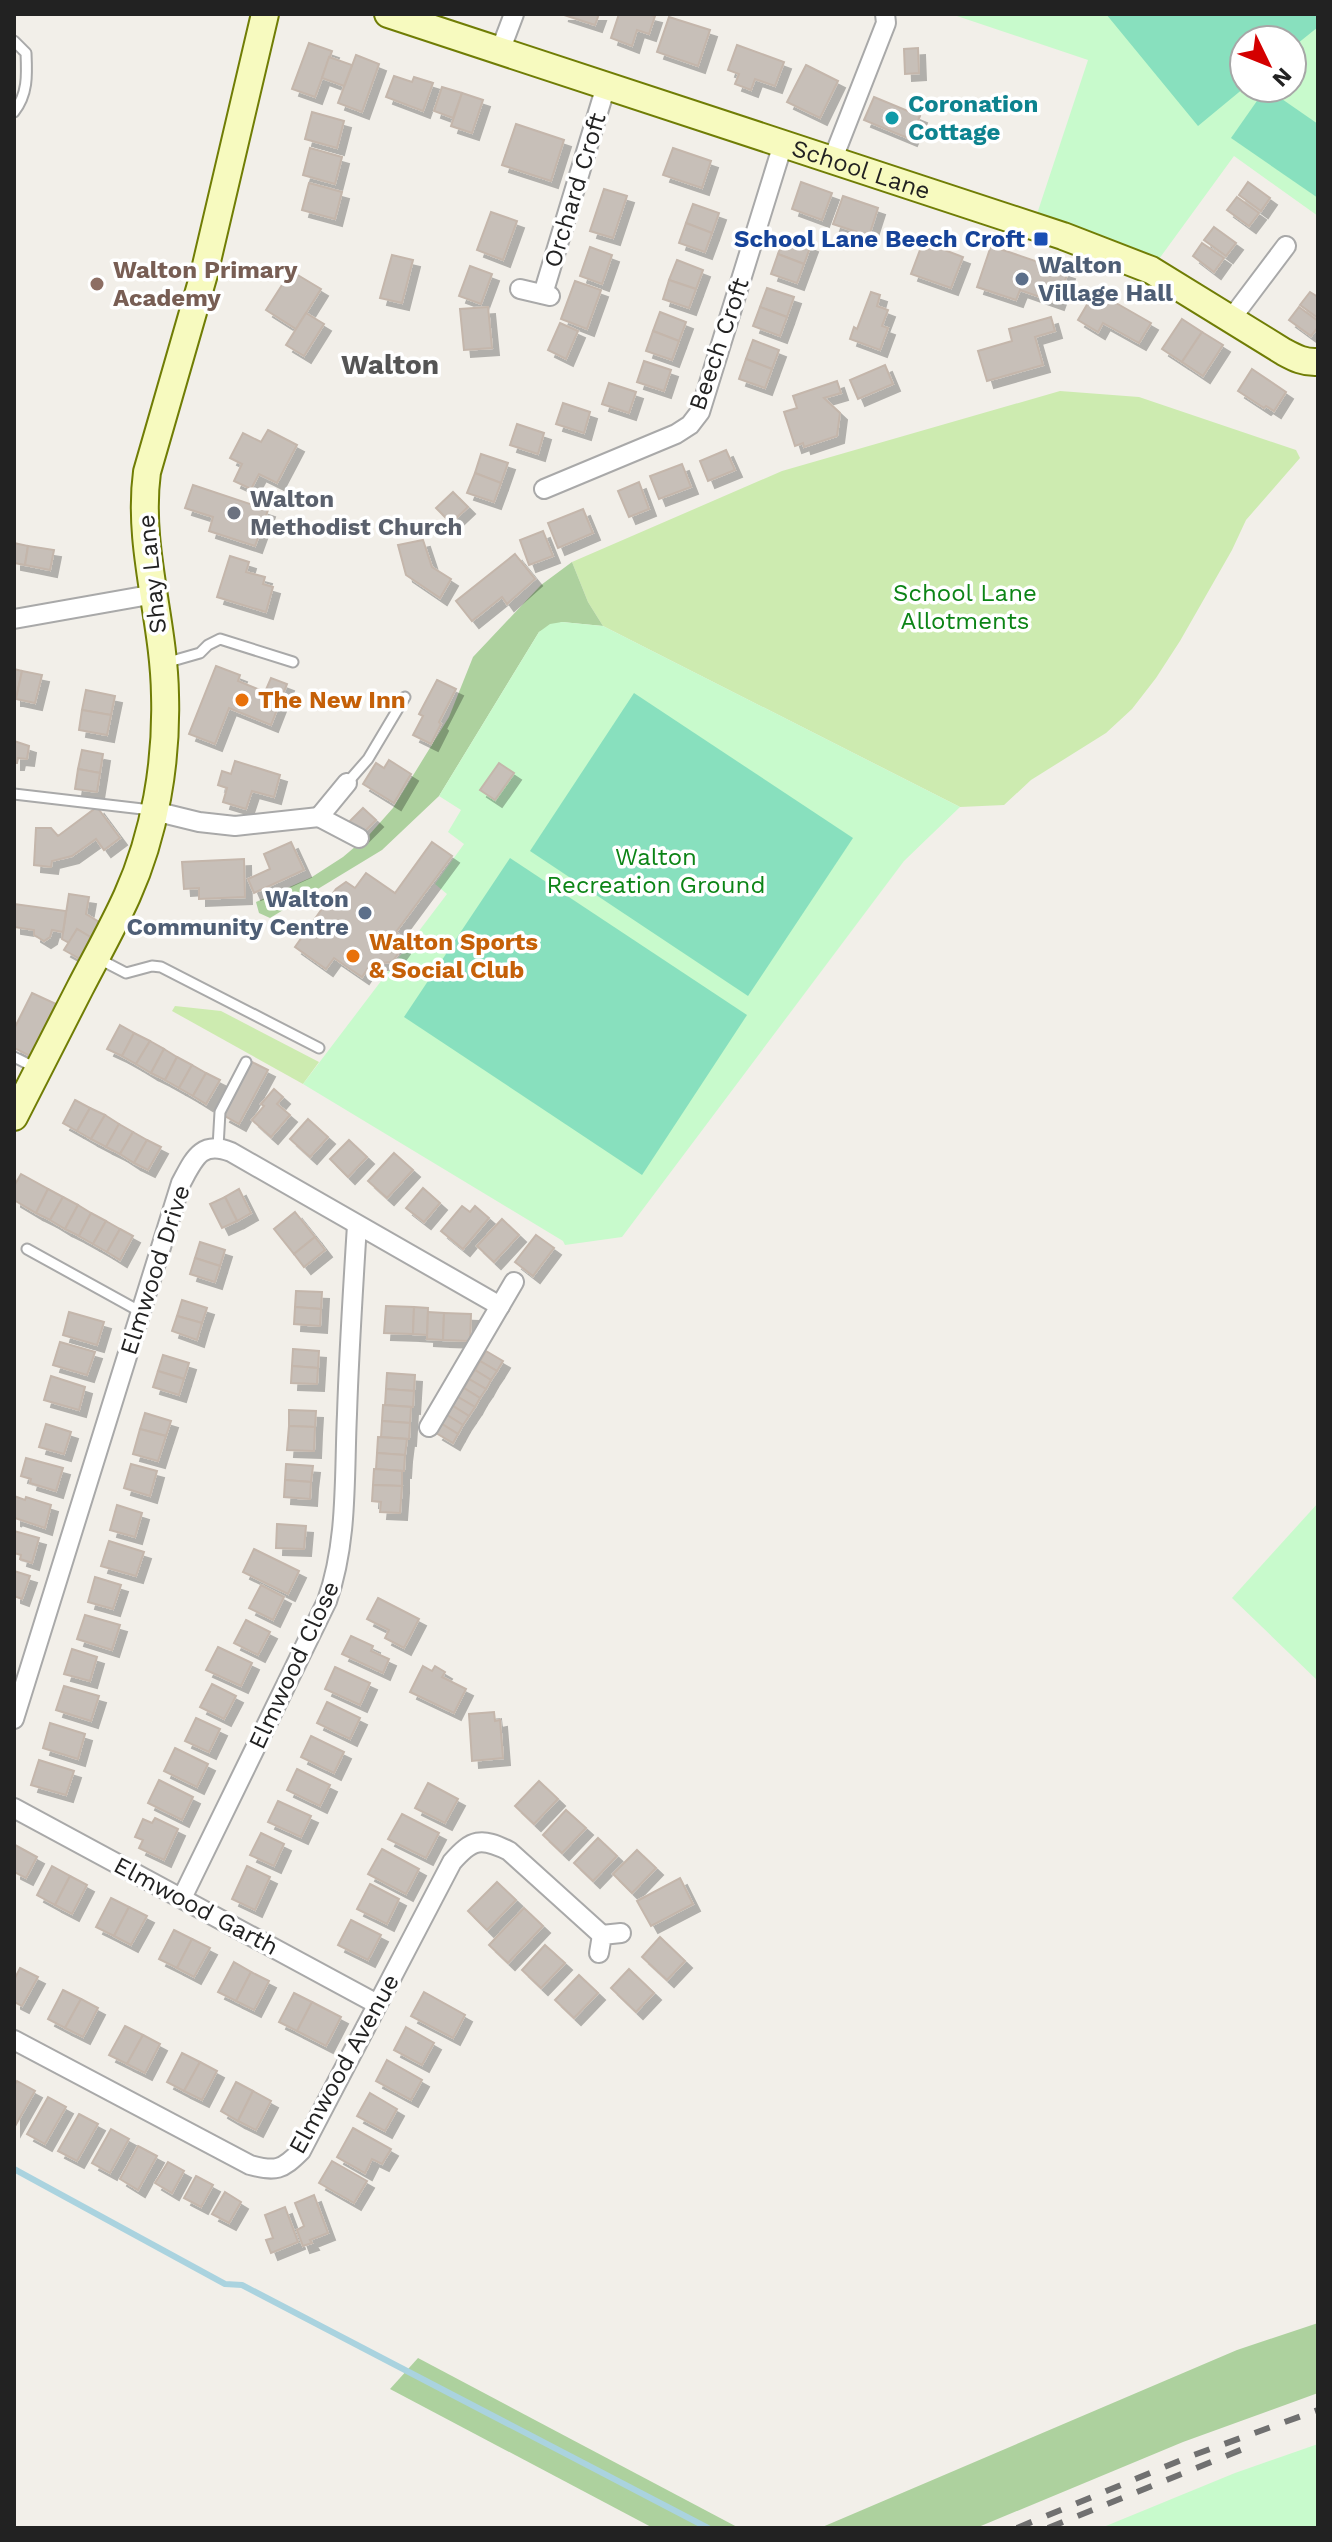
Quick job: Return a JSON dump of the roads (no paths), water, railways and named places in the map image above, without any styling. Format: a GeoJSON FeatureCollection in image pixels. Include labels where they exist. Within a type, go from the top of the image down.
{"type":"FeatureCollection","features":[{"type":"Feature","properties":{"kind":"main road","name":"Shay Lane"},"geometry":{"type":"LineString","coordinates":[[14,1117],[128,894],[154,811],[165,738],[165,692],[144,522],[147,472],[204,274],[265,14]]}},
{"type":"Feature","properties":{"kind":"main road","name":"School Lane"},"geometry":{"type":"LineString","coordinates":[[388,14],[1033,226],[1151,270],[1296,359],[1318,362]]}},
{"type":"Feature","properties":{"kind":"street"},"geometry":{"type":"LineString","coordinates":[[500,51],[514,14]]}},
{"type":"Feature","properties":{"kind":"street"},"geometry":{"type":"LineString","coordinates":[[832,161],[886,23],[885,14]]}},
{"type":"Feature","properties":{"kind":"street","name":"Orchard Croft"},"geometry":{"type":"LineString","coordinates":[[520,289],[547,295],[606,86]]}},
{"type":"Feature","properties":{"kind":"street","name":"Beech Croft"},"geometry":{"type":"LineString","coordinates":[[544,489],[575,467],[676,434],[690,425],[700,412],[783,144]]}},
{"type":"Feature","properties":{"kind":"street"},"geometry":{"type":"LineString","coordinates":[[1231,319],[1275,252]]}},
{"type":"Feature","properties":{"kind":"street"},"geometry":{"type":"LineString","coordinates":[[14,619],[155,594]]}},
{"type":"Feature","properties":{"kind":"street"},"geometry":{"type":"LineString","coordinates":[[319,817],[347,783]]}},
{"type":"Feature","properties":{"kind":"street"},"geometry":{"type":"LineString","coordinates":[[154,811],[199,822],[235,826],[319,817],[359,838]]}},
{"type":"Feature","properties":{"kind":"street","name":"Elmwood Drive"},"geometry":{"type":"LineString","coordinates":[[14,1719],[181,1183],[196,1156],[210,1147],[218,1147]]}},
{"type":"Feature","properties":{"kind":"street"},"geometry":{"type":"LineString","coordinates":[[218,1147],[500,1306]]}},
{"type":"Feature","properties":{"kind":"street","name":"Elmwood Close"},"geometry":{"type":"LineString","coordinates":[[182,1898],[327,1601],[338,1570],[343,1530],[348,1368],[357,1225]]}},
{"type":"Feature","properties":{"kind":"street"},"geometry":{"type":"LineString","coordinates":[[429,1427],[514,1282]]}},
{"type":"Feature","properties":{"kind":"street","name":"Elmwood Garth"},"geometry":{"type":"LineString","coordinates":[[14,1808],[377,2004]]}},
{"type":"Feature","properties":{"kind":"street","name":"Elmwood Avenue"},"geometry":{"type":"LineString","coordinates":[[14,2040],[250,2165],[270,2170],[286,2166],[301,2151],[452,1862],[465,1846],[477,1842],[492,1843],[509,1851],[600,1944],[621,1933]]}},
{"type":"Feature","properties":{"kind":"lane"},"geometry":{"type":"LineString","coordinates":[[14,41],[26,53],[27,73],[26,93],[14,112]]}},
{"type":"Feature","properties":{"kind":"lane"},"geometry":{"type":"LineString","coordinates":[[162,664],[200,653],[220,639],[293,662]]}},
{"type":"Feature","properties":{"kind":"lane"},"geometry":{"type":"LineString","coordinates":[[347,783],[368,759],[405,697]]}},
{"type":"Feature","properties":{"kind":"lane"},"geometry":{"type":"LineString","coordinates":[[14,794],[154,811]]}},
{"type":"Feature","properties":{"kind":"lane"},"geometry":{"type":"LineString","coordinates":[[96,957],[126,973],[152,966],[161,967],[319,1048]]}},
{"type":"Feature","properties":{"kind":"lane"},"geometry":{"type":"LineString","coordinates":[[14,1057],[39,1070]]}},
{"type":"Feature","properties":{"kind":"lane"},"geometry":{"type":"LineString","coordinates":[[218,1147],[220,1112],[246,1062]]}},
{"type":"Feature","properties":{"kind":"lane"},"geometry":{"type":"LineString","coordinates":[[27,1249],[141,1312]]}},
{"type":"Feature","properties":{"kind":"waterway"},"geometry":{"type":"LineString","coordinates":[[14,2169],[225,2284],[242,2285],[708,2528]]}},
{"type":"Feature","properties":{"kind":"railway"},"geometry":{"type":"LineString","coordinates":[[1017,2528],[1191,2456],[1318,2410]]}},
{"type":"Feature","properties":{"kind":"railway"},"geometry":{"type":"LineString","coordinates":[[1048,2528],[1243,2449]]}},
{"type":"Feature","properties":{"kind":"place","name":"Coronation Cottage"},"geometry":{"type":"Point","coordinates":[892,118]}},
{"type":"Feature","properties":{"kind":"place","name":"School Lane Beech Croft"},"geometry":{"type":"Point","coordinates":[1041,239]}},
{"type":"Feature","properties":{"kind":"place","name":"Walton Village Hall"},"geometry":{"type":"Point","coordinates":[1022,279]}},
{"type":"Feature","properties":{"kind":"place","name":"Walton Primary Academy"},"geometry":{"type":"Point","coordinates":[97,284]}},
{"type":"Feature","properties":{"kind":"place","name":"Walton Methodist Church"},"geometry":{"type":"Point","coordinates":[234,513]}},
{"type":"Feature","properties":{"kind":"place","name":"The New Inn"},"geometry":{"type":"Point","coordinates":[242,700]}},
{"type":"Feature","properties":{"kind":"place","name":"Walton Community Centre"},"geometry":{"type":"Point","coordinates":[365,913]}},
{"type":"Feature","properties":{"kind":"place","name":"Walton Sports & Social Club"},"geometry":{"type":"Point","coordinates":[353,956]}},
{"type":"Feature","properties":{"kind":"district","name":"Walton"},"geometry":{"type":"Point","coordinates":[390,364]}},
{"type":"Feature","properties":{"kind":"park label","name":"School Lane Allotments"},"geometry":{"type":"Point","coordinates":[965,607]}},
{"type":"Feature","properties":{"kind":"park label","name":"Walton Recreation Ground"},"geometry":{"type":"Point","coordinates":[656,871]}}]}
